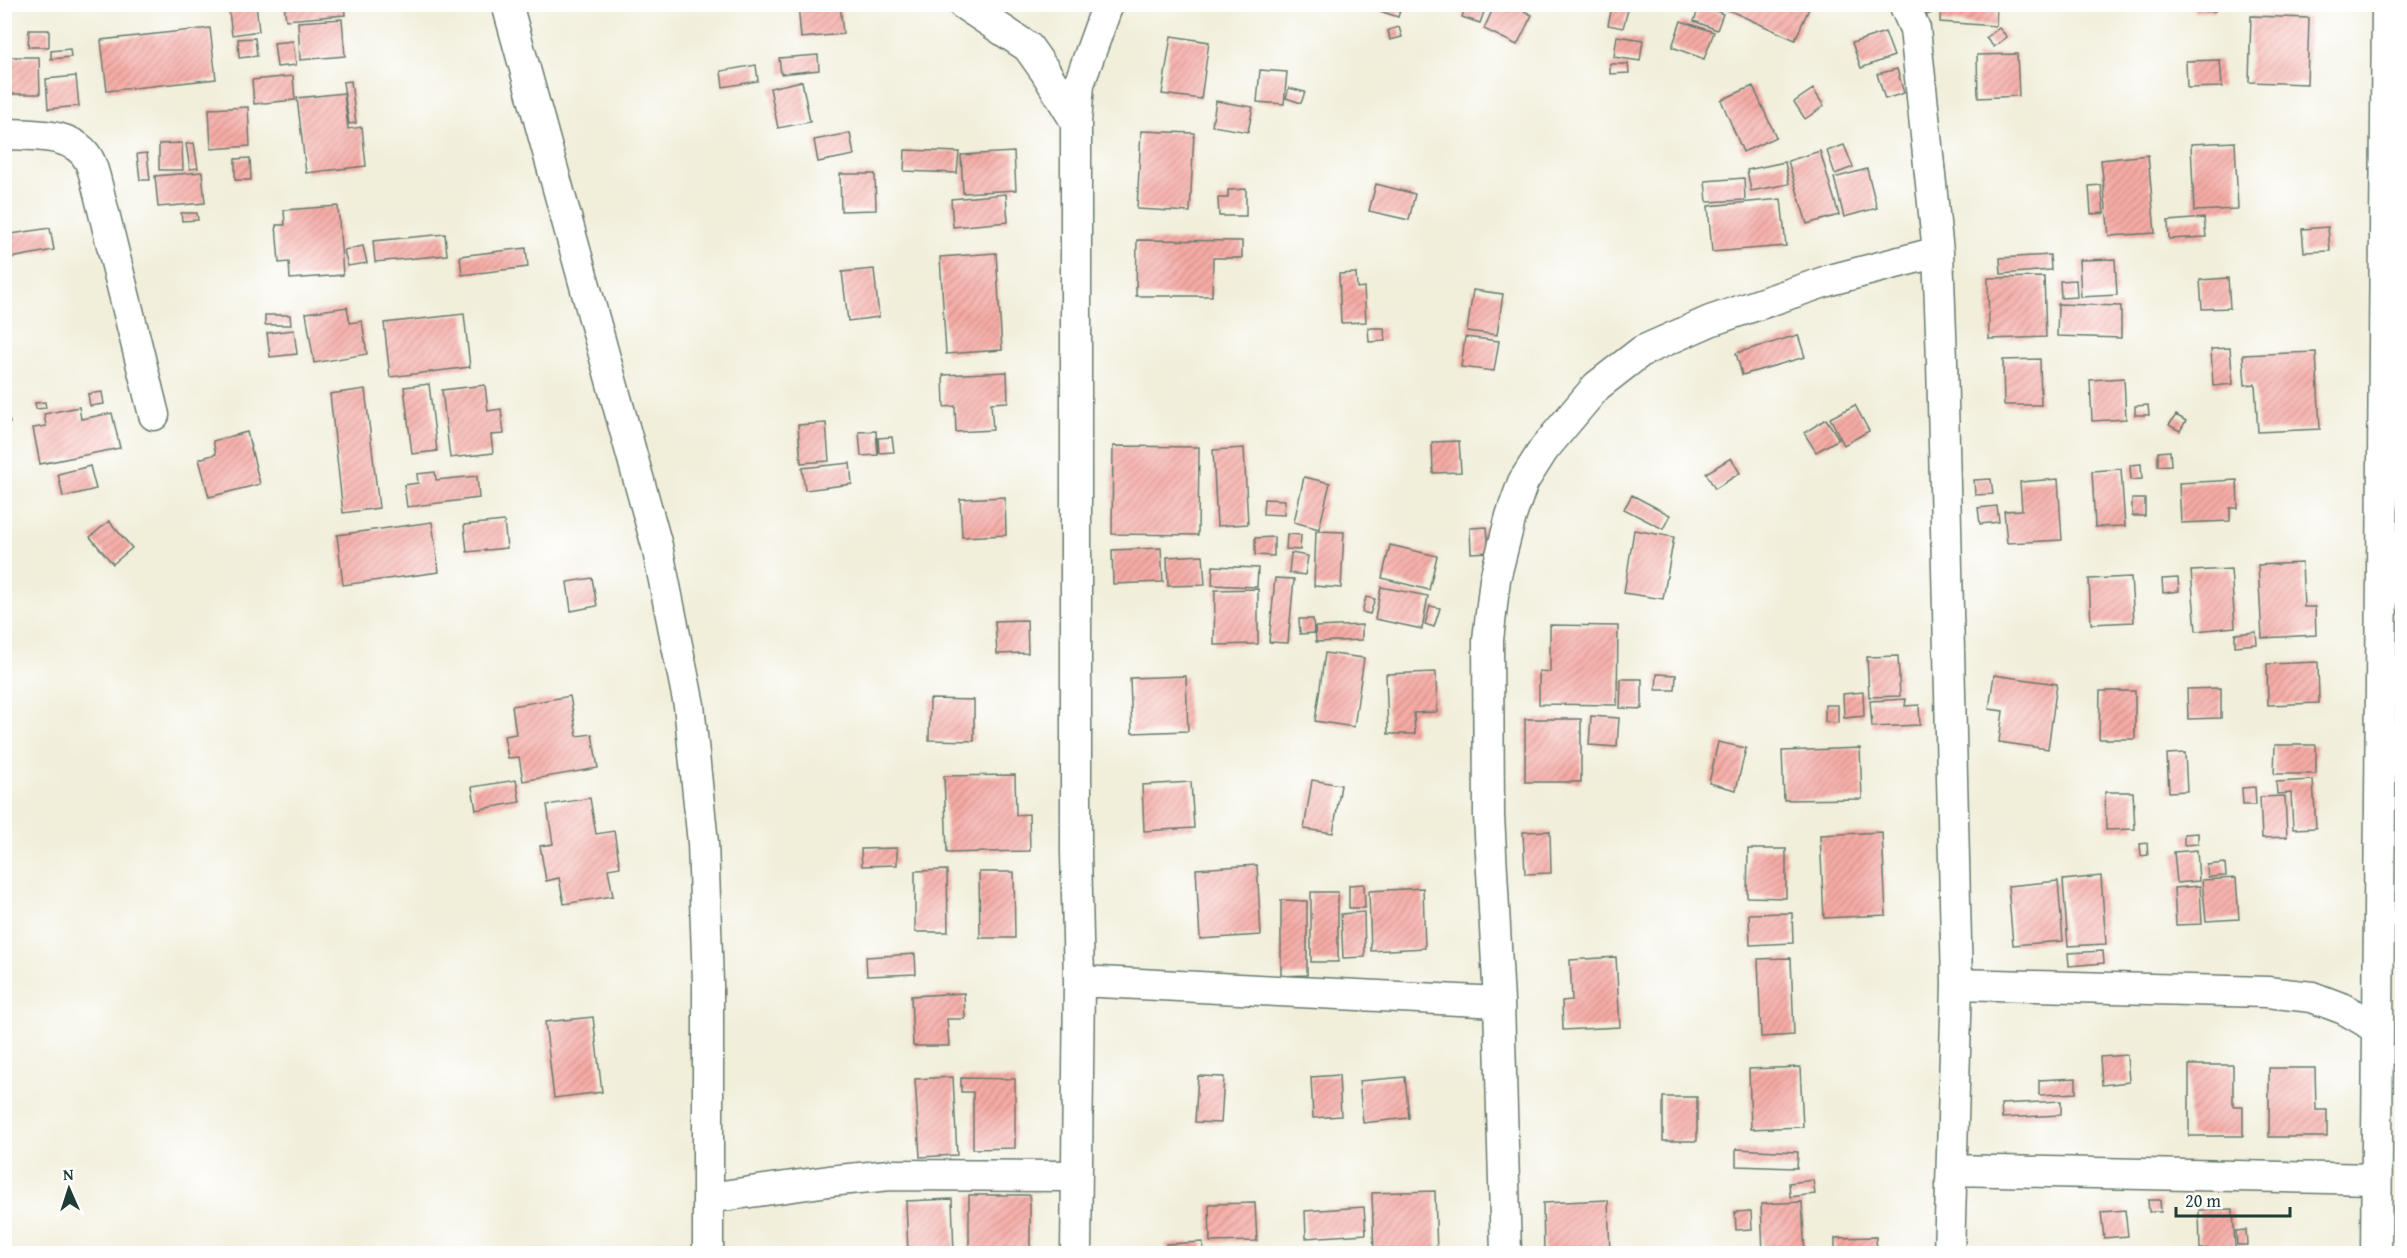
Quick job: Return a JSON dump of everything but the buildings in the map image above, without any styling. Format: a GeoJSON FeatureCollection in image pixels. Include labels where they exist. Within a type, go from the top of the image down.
{"type":"FeatureCollection","features":[{"type":"Feature","properties":{"kind":"street"},"geometry":{"type":"LineString","coordinates":[[507,4],[657,546],[688,705],[703,843],[708,983],[708,1254]]}},
{"type":"Feature","properties":{"kind":"street"},"geometry":{"type":"LineString","coordinates":[[963,4],[1028,47],[1045,70],[1076,122]]}},
{"type":"Feature","properties":{"kind":"street"},"geometry":{"type":"LineString","coordinates":[[1076,1254],[1079,981],[1076,852],[1076,122],[1079,84],[1108,4]]}},
{"type":"Feature","properties":{"kind":"street"},"geometry":{"type":"LineString","coordinates":[[1904,4],[1915,29],[1938,252],[1957,984],[1949,1254]]}},
{"type":"Feature","properties":{"kind":"street"},"geometry":{"type":"LineString","coordinates":[[2376,1254],[2387,4]]}},
{"type":"Feature","properties":{"kind":"street"},"geometry":{"type":"LineString","coordinates":[[4,134],[58,138],[76,145],[89,160],[154,415]]}},
{"type":"Feature","properties":{"kind":"street"},"geometry":{"type":"LineString","coordinates":[[1506,1254],[1499,1002],[1489,816],[1488,640],[1495,579],[1511,516],[1523,482],[1544,449],[1597,386],[1642,351],[1710,321],[1830,280],[1938,252]]}},
{"type":"Feature","properties":{"kind":"street"},"geometry":{"type":"LineString","coordinates":[[1079,981],[1499,1002]]}},
{"type":"Feature","properties":{"kind":"street"},"geometry":{"type":"LineString","coordinates":[[1957,984],[2267,992],[2312,997],[2344,1009],[2377,1028]]}},
{"type":"Feature","properties":{"kind":"street"},"geometry":{"type":"LineString","coordinates":[[1952,1170],[2376,1179]]}},
{"type":"Feature","properties":{"kind":"street"},"geometry":{"type":"LineString","coordinates":[[708,1198],[890,1175],[1077,1176]]}}]}
